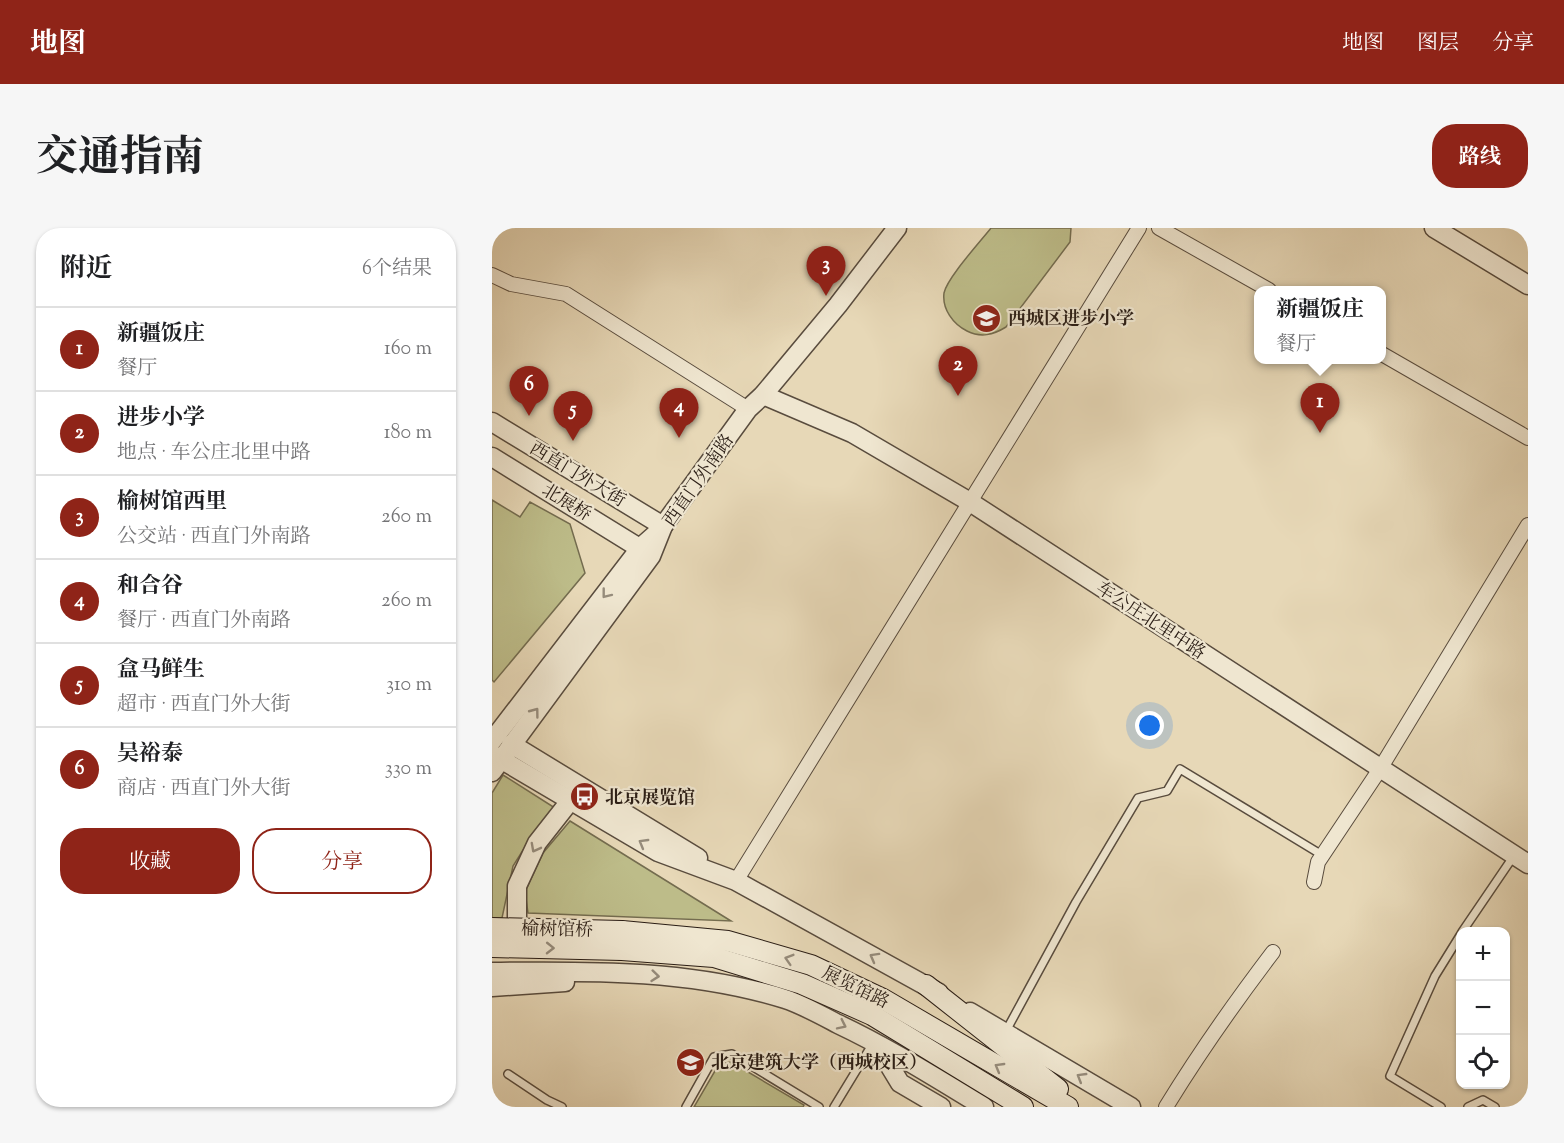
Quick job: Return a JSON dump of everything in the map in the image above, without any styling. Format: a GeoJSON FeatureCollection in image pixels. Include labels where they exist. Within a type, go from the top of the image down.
{"type":"FeatureCollection","features":[{"type":"Feature","properties":{"kind":"main road","name":"榆树馆桥"},"geometry":{"type":"LineString","coordinates":[[492,928],[622,940]]}},
{"type":"Feature","properties":{"kind":"main road","name":"榆树馆桥"},"geometry":{"type":"LineString","coordinates":[[492,947],[622,940]]}},
{"type":"Feature","properties":{"kind":"main road","name":"展览馆路"},"geometry":{"type":"LineString","coordinates":[[622,940],[714,957],[802,984],[872,1015],[1023,1107]]}},
{"type":"Feature","properties":{"kind":"main road","name":"展览馆路"},"geometry":{"type":"LineString","coordinates":[[622,940],[728,940],[812,965],[883,999],[1068,1107]]}},
{"type":"Feature","properties":{"kind":"main road"},"geometry":{"type":"LineString","coordinates":[[926,985],[1081,1107]]}},
{"type":"Feature","properties":{"kind":"street","name":"西直门外南路"},"geometry":{"type":"LineString","coordinates":[[646,552],[748,409],[763,396],[897,228]]}},
{"type":"Feature","properties":{"kind":"street"},"geometry":{"type":"LineString","coordinates":[[735,881],[1139,228]]}},
{"type":"Feature","properties":{"kind":"street"},"geometry":{"type":"LineString","coordinates":[[1159,228],[1260,286]]}},
{"type":"Feature","properties":{"kind":"street"},"geometry":{"type":"LineString","coordinates":[[1434,228],[1528,285]]}},
{"type":"Feature","properties":{"kind":"street"},"geometry":{"type":"LineString","coordinates":[[492,275],[511,284],[566,294],[748,409]]}},
{"type":"Feature","properties":{"kind":"street"},"geometry":{"type":"LineString","coordinates":[[1386,356],[1528,438]]}},
{"type":"Feature","properties":{"kind":"street","name":"车公庄北里中路"},"geometry":{"type":"LineString","coordinates":[[763,396],[852,433],[970,502],[1521,860]]}},
{"type":"Feature","properties":{"kind":"street","name":"西直门外大街"},"geometry":{"type":"LineString","coordinates":[[492,422],[663,526]]}},
{"type":"Feature","properties":{"kind":"street","name":"北展桥"},"geometry":{"type":"LineString","coordinates":[[492,457],[646,552]]}},
{"type":"Feature","properties":{"kind":"street"},"geometry":{"type":"LineString","coordinates":[[1314,882],[1318,862],[1322,855],[1380,769],[1528,525]]}},
{"type":"Feature","properties":{"kind":"street"},"geometry":{"type":"LineString","coordinates":[[492,741],[646,552]]}},
{"type":"Feature","properties":{"kind":"street"},"geometry":{"type":"LineString","coordinates":[[495,761],[511,744],[646,552]]}},
{"type":"Feature","properties":{"kind":"street","name":"展览馆路"},"geometry":{"type":"LineString","coordinates":[[511,744],[735,881],[926,985],[1131,1107]]}},
{"type":"Feature","properties":{"kind":"street","name":"展览馆路"},"geometry":{"type":"LineString","coordinates":[[495,761],[658,852],[735,881]]}},
{"type":"Feature","properties":{"kind":"street"},"geometry":{"type":"LineString","coordinates":[[516,972],[517,886],[537,843],[570,801]]}},
{"type":"Feature","properties":{"kind":"street"},"geometry":{"type":"LineString","coordinates":[[1166,1107],[1220,1024],[1273,951]]}},
{"type":"Feature","properties":{"kind":"street"},"geometry":{"type":"LineString","coordinates":[[492,972],[623,972],[726,983],[786,1000],[874,1041],[984,1107]]}},
{"type":"Feature","properties":{"kind":"street"},"geometry":{"type":"LineString","coordinates":[[492,987],[554,984],[623,972]]}},
{"type":"Feature","properties":{"kind":"street"},"geometry":{"type":"LineString","coordinates":[[874,1041],[900,1083],[941,1107]]}},
{"type":"Feature","properties":{"kind":"lane"},"geometry":{"type":"LineString","coordinates":[[1006,1032],[1076,902],[1138,798],[1167,791],[1180,769],[1322,855]]}},
{"type":"Feature","properties":{"kind":"lane"},"geometry":{"type":"LineString","coordinates":[[1466,927],[1521,860]]}},
{"type":"Feature","properties":{"kind":"lane"},"geometry":{"type":"LineString","coordinates":[[1441,1107],[1390,1076],[1435,976],[1456,941]]}},
{"type":"Feature","properties":{"kind":"lane"},"geometry":{"type":"LineString","coordinates":[[834,1107],[874,1041]]}},
{"type":"Feature","properties":{"kind":"lane"},"geometry":{"type":"LineString","coordinates":[[686,1107],[714,1057],[732,1054],[819,1107]]}},
{"type":"Feature","properties":{"kind":"lane"},"geometry":{"type":"LineString","coordinates":[[508,1074],[547,1100],[562,1107]]}},
{"type":"Feature","properties":{"kind":"lane"},"geometry":{"type":"LineString","coordinates":[[1468,1107],[1483,1100],[1495,1107]]}},
{"type":"Feature","properties":{"kind":"shaded area"},"geometry":{"type":"Polygon","coordinates":[[[991,228],[1071,228],[1070,242],[1006,327],[992,334],[982,335],[967,331],[953,320],[945,305],[944,293],[957,270],[991,228]]]}},
{"type":"Feature","properties":{"kind":"shaded area"},"geometry":{"type":"Polygon","coordinates":[[[492,500],[520,517],[530,502],[570,524],[585,573],[494,682],[492,680],[492,500]]]}},
{"type":"Feature","properties":{"kind":"shaded area"},"geometry":{"type":"Polygon","coordinates":[[[503,775],[555,808],[530,839],[513,866],[502,918],[492,918],[492,793],[503,775]]]}},
{"type":"Feature","properties":{"kind":"shaded area"},"geometry":{"type":"Polygon","coordinates":[[[570,821],[731,921],[528,913],[525,892],[543,853],[570,821]]]}},
{"type":"Feature","properties":{"kind":"shaded area"},"geometry":{"type":"Polygon","coordinates":[[[731,1062],[804,1105],[803,1107],[694,1107],[719,1064],[731,1062]]]}},
{"type":"Feature","properties":{"kind":"place","name":"榆树馆西里"},"geometry":{"type":"Point","coordinates":[826,296]}},
{"type":"Feature","properties":{"kind":"place","name":"西城区进步小学"},"geometry":{"type":"Point","coordinates":[987,318]}},
{"type":"Feature","properties":{"kind":"place","name":"进步小学"},"geometry":{"type":"Point","coordinates":[958,396]}},
{"type":"Feature","properties":{"kind":"place","name":"吴裕泰"},"geometry":{"type":"Point","coordinates":[529,416]}},
{"type":"Feature","properties":{"kind":"place","name":"新疆饭庄"},"geometry":{"type":"Point","coordinates":[1320,433]}},
{"type":"Feature","properties":{"kind":"place","name":"和合谷"},"geometry":{"type":"Point","coordinates":[679,438]}},
{"type":"Feature","properties":{"kind":"place","name":"盒马鲜生"},"geometry":{"type":"Point","coordinates":[573,441]}},
{"type":"Feature","properties":{"kind":"place","name":"北京展览馆"},"geometry":{"type":"Point","coordinates":[584,797]}},
{"type":"Feature","properties":{"kind":"place","name":"北京建筑大学（西城校区）"},"geometry":{"type":"Point","coordinates":[690,1062]}}]}
